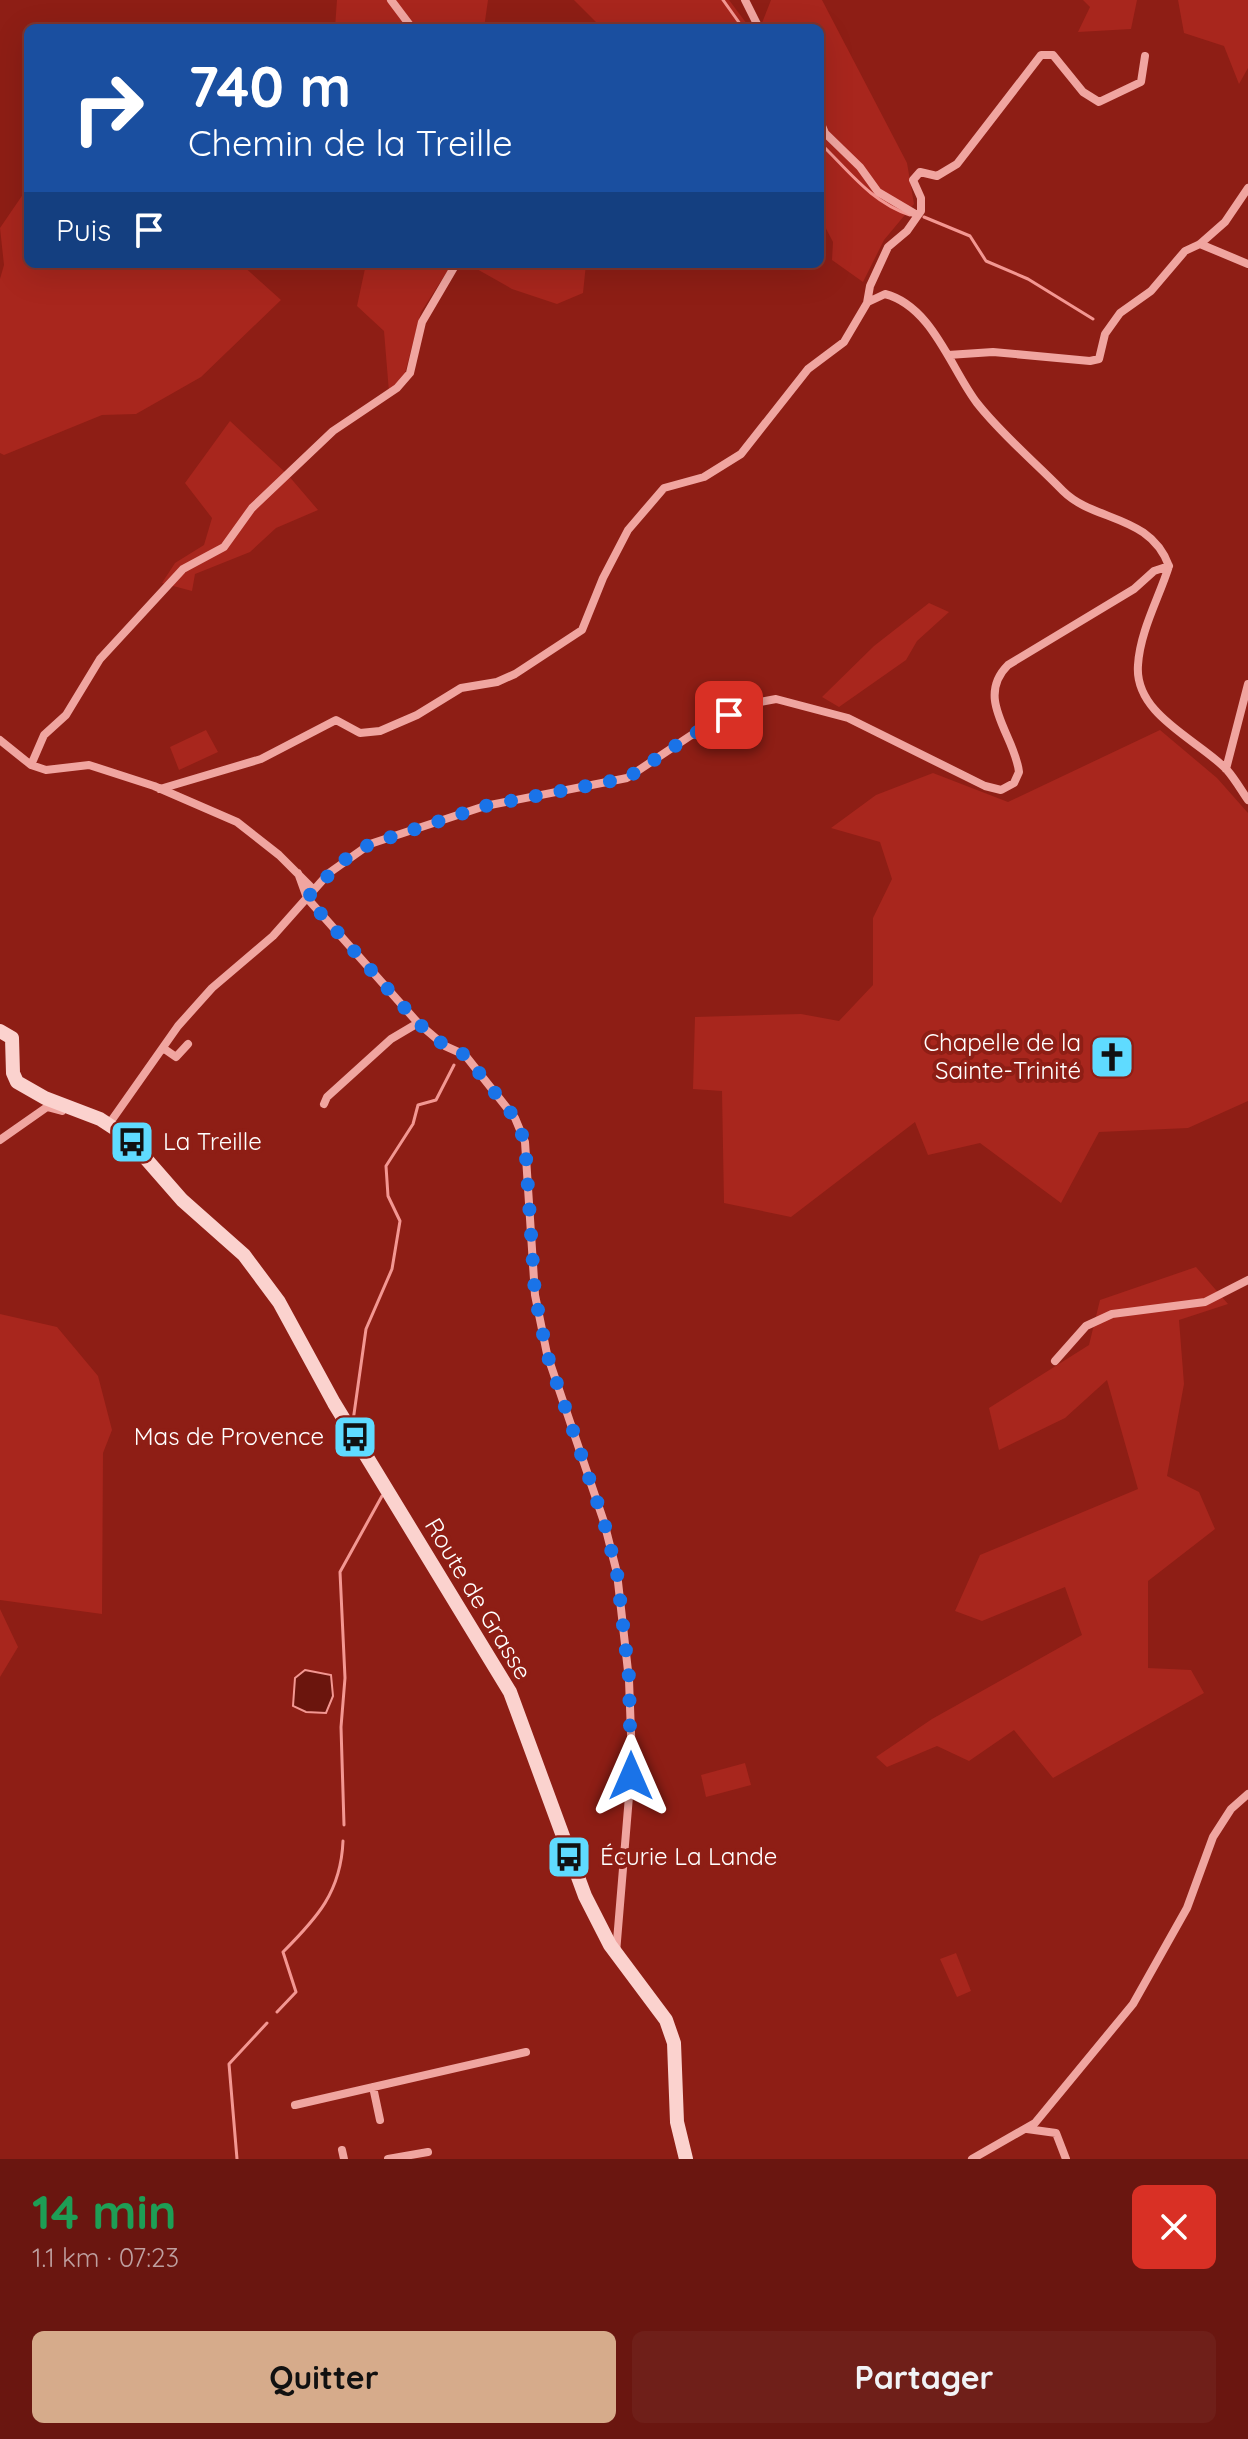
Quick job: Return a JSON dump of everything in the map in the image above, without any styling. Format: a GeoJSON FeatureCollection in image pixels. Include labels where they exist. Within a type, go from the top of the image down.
{"type":"FeatureCollection","features":[{"type":"Feature","properties":{"kind":"street"},"geometry":{"type":"LineString","coordinates":[[391,0],[409,24]]}},
{"type":"Feature","properties":{"kind":"street"},"geometry":{"type":"LineString","coordinates":[[745,0],[757,24]]}},
{"type":"Feature","properties":{"kind":"street"},"geometry":{"type":"LineString","coordinates":[[160,789],[261,759],[336,720],[360,733],[380,731],[417,715],[461,688],[497,682],[515,674],[569,640],[586,625],[603,578],[641,515],[669,485],[704,477],[748,447],[808,369],[844,342],[867,303],[870,286],[888,247],[907,231],[922,204],[913,180],[916,175],[920,172],[937,176],[957,164],[1041,55],[1053,55],[1083,92],[1099,102],[1141,82],[1145,56]]}},
{"type":"Feature","properties":{"kind":"street"},"geometry":{"type":"LineString","coordinates":[[824,131],[860,167],[878,192],[917,215]]}},
{"type":"Feature","properties":{"kind":"street"},"geometry":{"type":"LineString","coordinates":[[948,355],[993,352],[1090,361],[1099,359],[1105,334],[1120,313],[1151,291],[1185,251],[1200,244],[1225,222],[1248,188]]}},
{"type":"Feature","properties":{"kind":"street"},"geometry":{"type":"LineString","coordinates":[[1200,244],[1248,264]]}},
{"type":"Feature","properties":{"kind":"street"},"geometry":{"type":"LineString","coordinates":[[31,765],[44,735],[66,715],[100,659],[183,569],[224,547],[252,508],[333,431],[397,388],[410,373],[422,322],[454,268]]}},
{"type":"Feature","properties":{"kind":"street"},"geometry":{"type":"LineString","coordinates":[[867,303],[885,294],[901,300],[948,355],[977,403],[1069,497],[1115,515],[1155,541],[1169,566]]}},
{"type":"Feature","properties":{"kind":"street"},"geometry":{"type":"LineString","coordinates":[[1169,566],[1155,600],[1137,667],[1149,701],[1161,716],[1226,769],[1248,800]]}},
{"type":"Feature","properties":{"kind":"street"},"geometry":{"type":"LineString","coordinates":[[109,1124],[163,1048],[212,988],[273,936],[329,873],[370,844],[416,827],[537,793],[627,778],[690,736],[749,704],[769,699],[848,718],[985,786],[1001,790],[1014,783],[1019,772],[994,702],[999,675],[1008,665],[1134,589],[1154,571],[1169,566]]}},
{"type":"Feature","properties":{"kind":"street"},"geometry":{"type":"LineString","coordinates":[[1226,769],[1248,684]]}},
{"type":"Feature","properties":{"kind":"street"},"geometry":{"type":"LineString","coordinates":[[0,740],[31,765],[46,770],[89,765],[160,789],[237,822],[313,889]]}},
{"type":"Feature","properties":{"kind":"street"},"geometry":{"type":"LineString","coordinates":[[301,876],[329,873]]}},
{"type":"Feature","properties":{"kind":"street"},"geometry":{"type":"LineString","coordinates":[[301,876],[307,898],[418,1023],[445,1046],[465,1055],[515,1118],[525,1142],[535,1295],[547,1354],[604,1522],[617,1573],[629,1677],[632,1760],[622,1922],[616,1954]]}},
{"type":"Feature","properties":{"kind":"street"},"geometry":{"type":"LineString","coordinates":[[324,1104],[327,1097],[391,1039],[418,1023]]}},
{"type":"Feature","properties":{"kind":"street","name":"Route de Grasse"},"geometry":{"type":"LineString","coordinates":[[0,1031],[12,1038],[17,1082],[109,1124],[132,1142],[182,1200],[244,1255],[274,1294],[334,1403],[510,1692],[572,1864],[603,1933],[658,2007],[671,2031],[677,2122],[686,2159]]}},
{"type":"Feature","properties":{"kind":"street"},"geometry":{"type":"LineString","coordinates":[[163,1048],[176,1057],[188,1044]]}},
{"type":"Feature","properties":{"kind":"street"},"geometry":{"type":"LineString","coordinates":[[0,1140],[47,1107],[78,1111]]}},
{"type":"Feature","properties":{"kind":"street"},"geometry":{"type":"LineString","coordinates":[[1055,1361],[1086,1326],[1112,1314],[1205,1302],[1248,1280]]}},
{"type":"Feature","properties":{"kind":"street"},"geometry":{"type":"LineString","coordinates":[[972,2159],[1027,2129],[1053,2103],[1133,2004],[1187,1908],[1213,1837],[1231,1809],[1248,1794]]}},
{"type":"Feature","properties":{"kind":"street"},"geometry":{"type":"LineString","coordinates":[[603,1933],[622,1922]]}},
{"type":"Feature","properties":{"kind":"street"},"geometry":{"type":"LineString","coordinates":[[295,2105],[526,2052]]}},
{"type":"Feature","properties":{"kind":"street"},"geometry":{"type":"LineString","coordinates":[[373,2087],[380,2120]]}},
{"type":"Feature","properties":{"kind":"street"},"geometry":{"type":"LineString","coordinates":[[1027,2129],[1056,2133],[1066,2159]]}},
{"type":"Feature","properties":{"kind":"street"},"geometry":{"type":"LineString","coordinates":[[388,2159],[428,2152]]}},
{"type":"Feature","properties":{"kind":"shaded area"},"geometry":{"type":"Polygon","coordinates":[[[337,0],[488,0],[485,24],[335,24],[337,0]]]}},
{"type":"Feature","properties":{"kind":"shaded area"},"geometry":{"type":"Polygon","coordinates":[[[574,0],[729,0],[747,24],[598,24],[574,0]]]}},
{"type":"Feature","properties":{"kind":"shaded area"},"geometry":{"type":"Polygon","coordinates":[[[771,0],[822,0],[907,163],[914,204],[884,240],[863,282],[832,260],[833,242],[824,225],[824,24],[762,24],[771,0]]]}},
{"type":"Feature","properties":{"kind":"shaded area"},"geometry":{"type":"Polygon","coordinates":[[[1083,0],[1137,0],[1131,29],[1078,32],[1090,7],[1083,0]]]}},
{"type":"Feature","properties":{"kind":"shaded area"},"geometry":{"type":"Polygon","coordinates":[[[1178,0],[1248,0],[1248,68],[1239,84],[1224,46],[1184,33],[1178,0]]]}},
{"type":"Feature","properties":{"kind":"shaded area"},"geometry":{"type":"Polygon","coordinates":[[[24,193],[24,268],[245,268],[281,300],[201,377],[136,414],[102,415],[4,455],[0,453],[0,279],[4,265],[0,228],[24,193]]]}},
{"type":"Feature","properties":{"kind":"shaded area"},"geometry":{"type":"Polygon","coordinates":[[[365,268],[449,268],[421,312],[404,377],[389,392],[384,331],[357,306],[365,268]]]}},
{"type":"Feature","properties":{"kind":"shaded area"},"geometry":{"type":"Polygon","coordinates":[[[475,268],[586,268],[583,293],[557,304],[512,289],[475,268]]]}},
{"type":"Feature","properties":{"kind":"shaded area"},"geometry":{"type":"Polygon","coordinates":[[[230,421],[288,475],[318,510],[276,528],[250,552],[195,574],[192,591],[162,583],[175,563],[204,545],[212,518],[185,483],[230,421]]]}},
{"type":"Feature","properties":{"kind":"shaded area"},"geometry":{"type":"Polygon","coordinates":[[[929,603],[949,612],[917,641],[906,660],[839,707],[822,697],[874,646],[929,603]]]}},
{"type":"Feature","properties":{"kind":"shaded area"},"geometry":{"type":"Polygon","coordinates":[[[206,730],[218,752],[179,770],[170,747],[206,730]]]}},
{"type":"Feature","properties":{"kind":"shaded area"},"geometry":{"type":"Polygon","coordinates":[[[1160,730],[1217,778],[1248,813],[1248,1101],[1188,1128],[1099,1132],[1061,1203],[980,1143],[928,1155],[915,1122],[791,1217],[724,1203],[722,1091],[693,1089],[695,1017],[801,1014],[839,1021],[873,985],[873,918],[892,879],[880,842],[831,828],[876,795],[933,773],[1008,802],[1160,730]]]}},
{"type":"Feature","properties":{"kind":"shaded area"},"geometry":{"type":"Polygon","coordinates":[[[1196,1267],[1228,1304],[1179,1320],[1184,1384],[1167,1476],[1199,1492],[1215,1529],[1148,1581],[1148,1668],[1191,1670],[1204,1693],[1053,1778],[1014,1730],[969,1761],[937,1746],[887,1767],[876,1757],[932,1719],[1082,1635],[1065,1587],[982,1621],[955,1611],[980,1555],[1138,1489],[1107,1380],[1065,1418],[999,1450],[989,1408],[1089,1345],[1100,1300],[1196,1267]]]}},
{"type":"Feature","properties":{"kind":"shaded area"},"geometry":{"type":"Polygon","coordinates":[[[0,1314],[57,1327],[98,1376],[112,1430],[103,1453],[102,1614],[0,1600],[0,1314]]]}},
{"type":"Feature","properties":{"kind":"shaded area"},"geometry":{"type":"Polygon","coordinates":[[[0,1609],[18,1647],[0,1677],[0,1609]]]}},
{"type":"Feature","properties":{"kind":"shaded area"},"geometry":{"type":"Polygon","coordinates":[[[305,1670],[331,1675],[333,1696],[326,1713],[306,1712],[293,1706],[295,1678],[305,1670]]]}},
{"type":"Feature","properties":{"kind":"shaded area"},"geometry":{"type":"Polygon","coordinates":[[[745,1763],[751,1785],[706,1797],[701,1775],[745,1763]]]}},
{"type":"Feature","properties":{"kind":"shaded area"},"geometry":{"type":"Polygon","coordinates":[[[956,1953],[971,1991],[957,1997],[940,1959],[956,1953]]]}},
{"type":"Feature","properties":{"kind":"waterway"},"geometry":{"type":"LineString","coordinates":[[723,0],[740,24]]}},
{"type":"Feature","properties":{"kind":"waterway"},"geometry":{"type":"LineString","coordinates":[[824,147],[872,194],[910,215]]}},
{"type":"Feature","properties":{"kind":"waterway"},"geometry":{"type":"LineString","coordinates":[[924,217],[970,236],[986,261],[1028,279],[1093,319]]}},
{"type":"Feature","properties":{"kind":"waterway"},"geometry":{"type":"LineString","coordinates":[[353,1421],[366,1329],[392,1269],[400,1221],[388,1196],[386,1166],[413,1124],[418,1105],[436,1100],[454,1065]]}},
{"type":"Feature","properties":{"kind":"waterway"},"geometry":{"type":"LineString","coordinates":[[344,1825],[341,1727],[345,1678],[340,1572],[382,1496]]}},
{"type":"Feature","properties":{"kind":"waterway"},"geometry":{"type":"LineString","coordinates":[[277,2012],[296,1992],[283,1952],[325,1903],[338,1875],[343,1841]]}},
{"type":"Feature","properties":{"kind":"waterway"},"geometry":{"type":"LineString","coordinates":[[237,2159],[229,2064],[267,2023]]}},
{"type":"Feature","properties":{"kind":"place","name":"Chapelle de la Sainte-Trinité"},"geometry":{"type":"Point","coordinates":[1112,1057]}},
{"type":"Feature","properties":{"kind":"place","name":"La Treille"},"geometry":{"type":"Point","coordinates":[132,1142]}},
{"type":"Feature","properties":{"kind":"place","name":"Mas de Provence"},"geometry":{"type":"Point","coordinates":[355,1437]}},
{"type":"Feature","properties":{"kind":"place","name":"Écurie La Lande"},"geometry":{"type":"Point","coordinates":[569,1857]}},
{"type":"Feature","properties":{"kind":"route"},"geometry":{"type":"LineString","coordinates":[[631,1776],[629,1677],[617,1573],[604,1522],[547,1354],[535,1295],[525,1142],[515,1118],[473,1069],[465,1055],[445,1046],[418,1023],[307,898],[341,862],[370,844],[485,806],[537,793],[627,778],[690,736],[729,715]]}}]}
